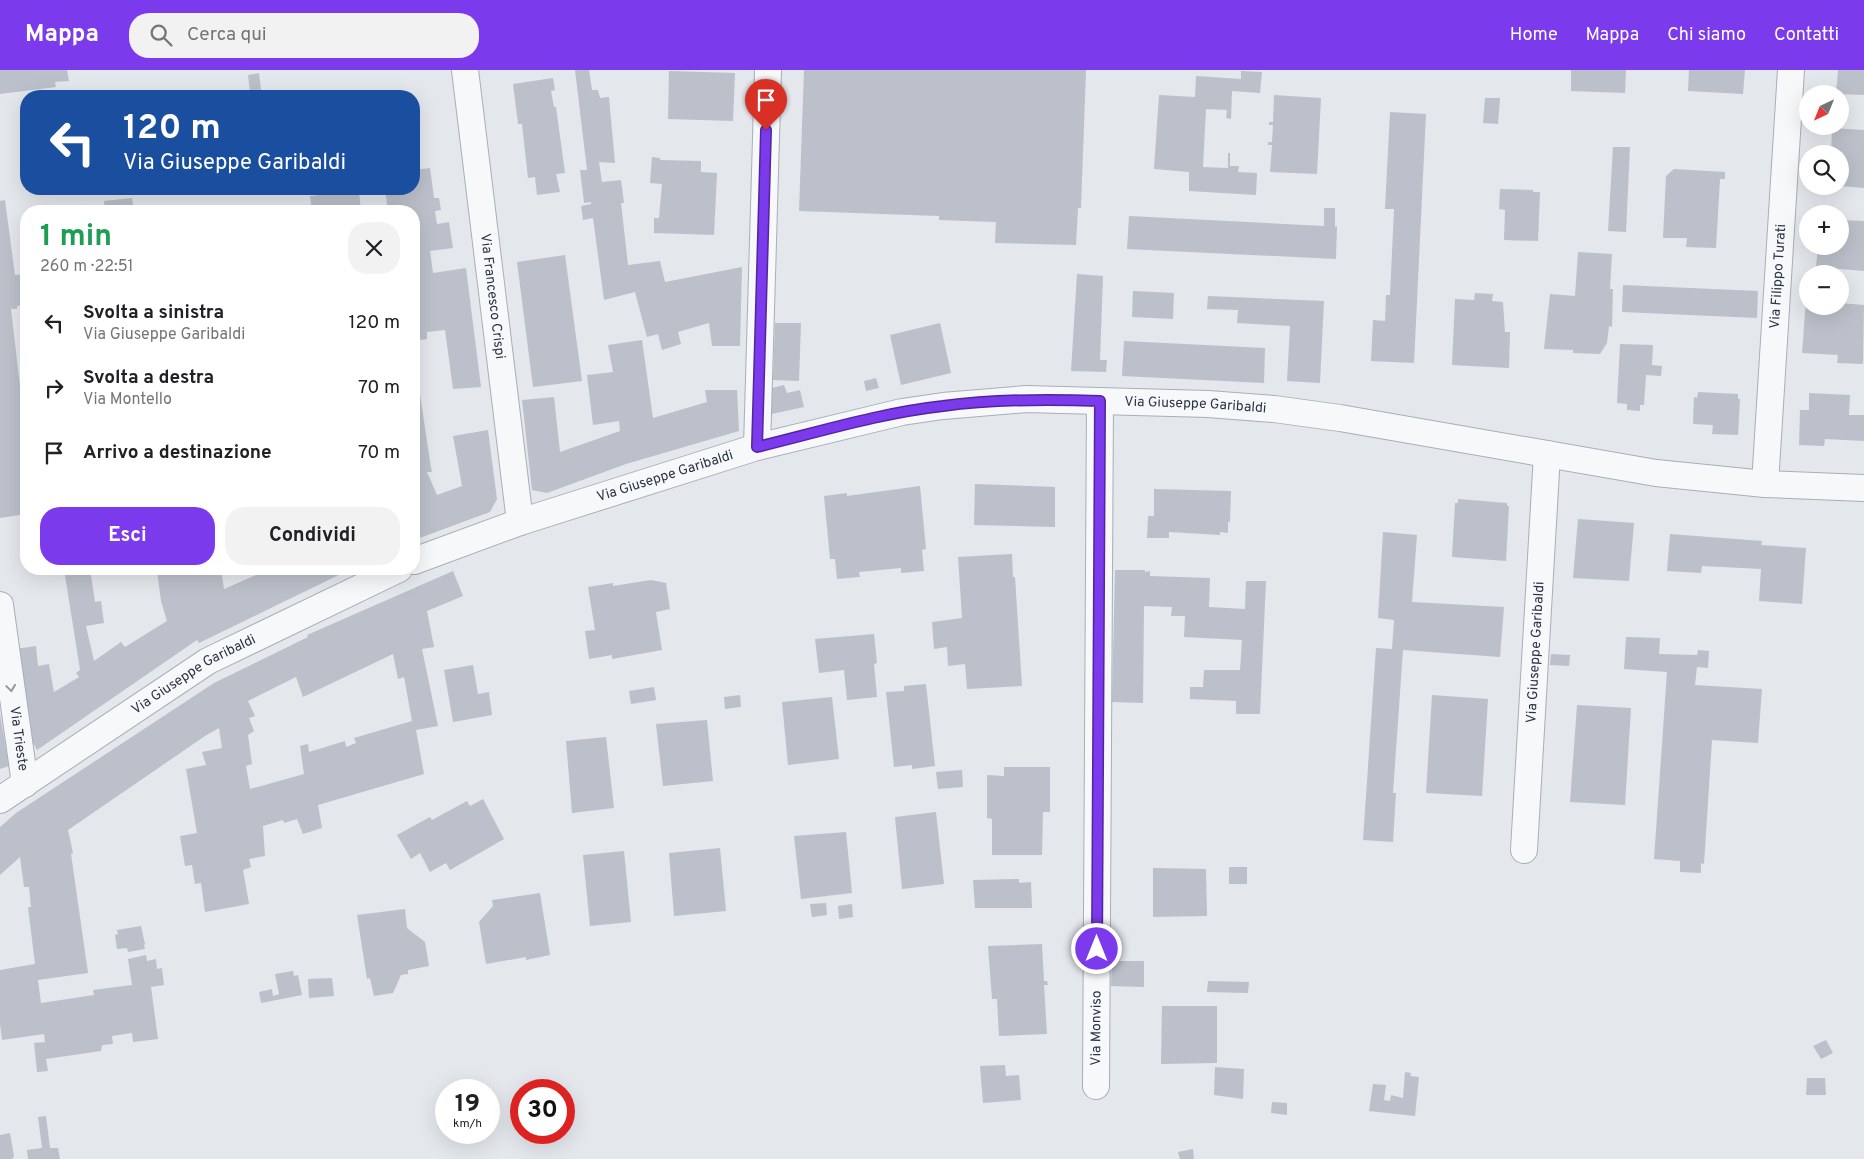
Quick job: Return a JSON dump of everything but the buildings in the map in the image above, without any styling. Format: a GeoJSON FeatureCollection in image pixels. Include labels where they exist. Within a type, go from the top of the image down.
{"type":"FeatureCollection","features":[{"type":"Feature","properties":{"kind":"street","name":"Via Francesco Crispi"},"geometry":{"type":"LineString","coordinates":[[465,70],[520,522]]}},
{"type":"Feature","properties":{"kind":"street"},"geometry":{"type":"LineString","coordinates":[[757,447],[768,70]]}},
{"type":"Feature","properties":{"kind":"street","name":"Via Filippo Turati"},"geometry":{"type":"LineString","coordinates":[[1765,484],[1791,70]]}},
{"type":"Feature","properties":{"kind":"street","name":"Via Giuseppe Garibaldi"},"geometry":{"type":"LineString","coordinates":[[420,559],[520,522],[757,447],[894,414],[943,406],[1026,399],[1208,404],[1274,409],[1340,418],[1656,473],[1765,484],[1864,488]]}},
{"type":"Feature","properties":{"kind":"street","name":"Via Monviso"},"geometry":{"type":"LineString","coordinates":[[1096,1086],[1100,401]]}},
{"type":"Feature","properties":{"kind":"street","name":"Via Giuseppe Garibaldi"},"geometry":{"type":"LineString","coordinates":[[1524,850],[1548,454]]}},
{"type":"Feature","properties":{"kind":"street","name":"Via Giuseppe Garibaldi"},"geometry":{"type":"LineString","coordinates":[[0,800],[208,661],[386,575]]}},
{"type":"Feature","properties":{"kind":"street","name":"Via Trieste"},"geometry":{"type":"LineString","coordinates":[[0,605],[25,784]]}},
{"type":"Feature","properties":{"kind":"route"},"geometry":{"type":"LineString","coordinates":[[766,130],[757,447],[902,412],[943,406],[1026,399],[1100,401],[1097,949]]}}]}
